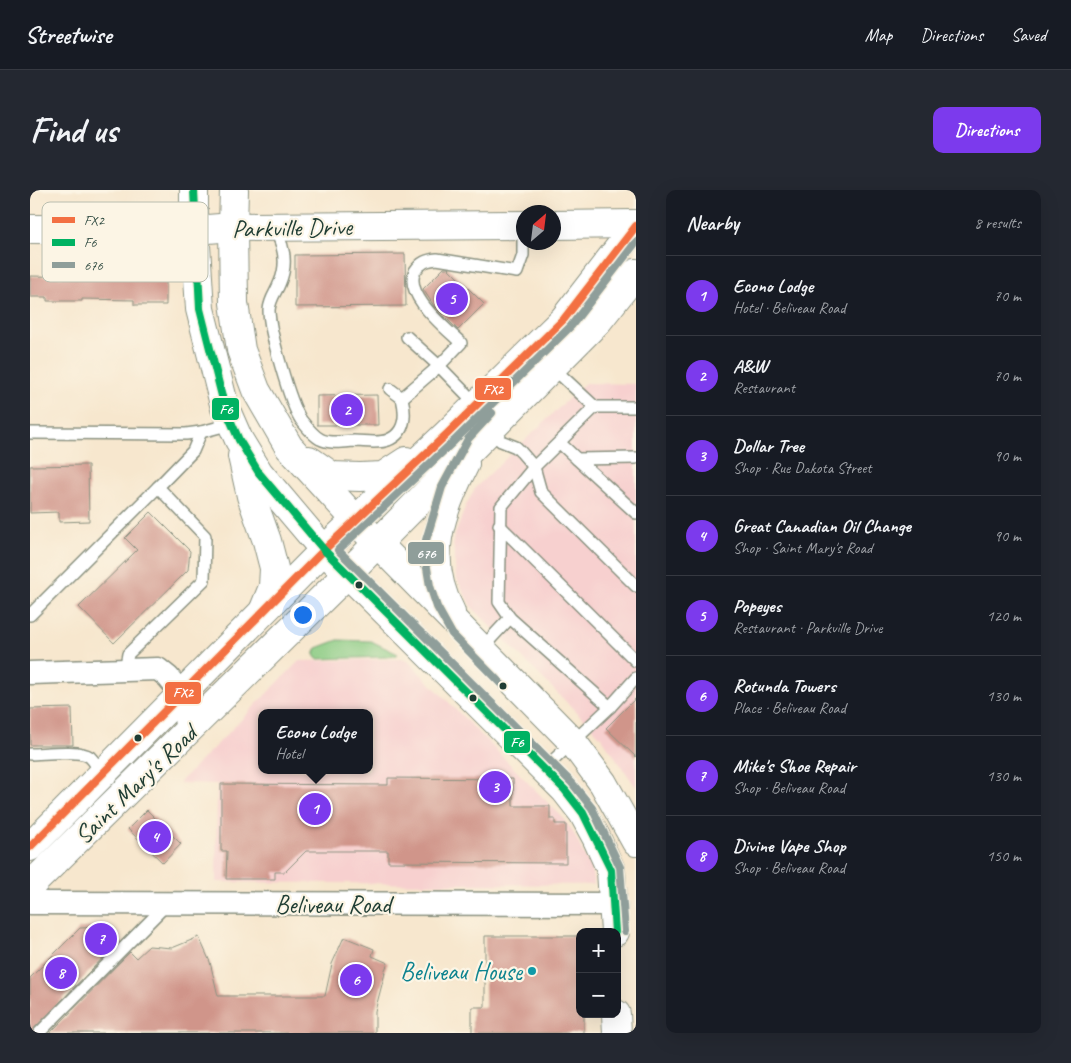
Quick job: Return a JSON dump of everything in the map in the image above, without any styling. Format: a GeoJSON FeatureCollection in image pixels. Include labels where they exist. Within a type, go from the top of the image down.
{"type":"FeatureCollection","features":[{"type":"Feature","properties":{"kind":"main road"},"geometry":{"type":"LineString","coordinates":[[234,190],[234,303],[241,350],[256,390],[289,447],[376,542],[572,741],[603,783],[636,842]]}},
{"type":"Feature","properties":{"kind":"main road","name":"Parkville Drive"},"geometry":{"type":"LineString","coordinates":[[208,229],[233,227],[516,225]]}},
{"type":"Feature","properties":{"kind":"main road"},"geometry":{"type":"LineString","coordinates":[[561,226],[636,225]]}},
{"type":"Feature","properties":{"kind":"main road","name":"Saint Mary's Road"},"geometry":{"type":"LineString","coordinates":[[30,847],[324,550],[447,434],[564,319],[636,225]]}},
{"type":"Feature","properties":{"kind":"main road","name":"Saint Mary's Road"},"geometry":{"type":"LineString","coordinates":[[30,886],[187,733],[598,321],[636,272]]}},
{"type":"Feature","properties":{"kind":"main road"},"geometry":{"type":"LineString","coordinates":[[198,282],[200,309],[225,408],[235,432],[259,473],[324,550],[571,798],[596,837],[625,904],[616,928]]}},
{"type":"Feature","properties":{"kind":"main road"},"geometry":{"type":"LineString","coordinates":[[235,432],[251,496],[267,541],[274,568],[273,587],[262,612]]}},
{"type":"Feature","properties":{"kind":"main road"},"geometry":{"type":"LineString","coordinates":[[289,447],[332,476],[383,476],[447,434]]}},
{"type":"Feature","properties":{"kind":"main road"},"geometry":{"type":"LineString","coordinates":[[460,629],[446,602],[439,583],[436,542],[451,491],[482,438]]}},
{"type":"Feature","properties":{"kind":"main road"},"geometry":{"type":"LineString","coordinates":[[616,1018],[616,1033]]}},
{"type":"Feature","properties":{"kind":"street"},"geometry":{"type":"LineString","coordinates":[[30,673],[158,669],[168,677],[182,694],[187,733]]}},
{"type":"Feature","properties":{"kind":"street","name":"Beliveau Road"},"geometry":{"type":"LineString","coordinates":[[30,903],[625,904]]}},
{"type":"Feature","properties":{"kind":"lane"},"geometry":{"type":"LineString","coordinates":[[274,227],[282,241],[285,259],[281,282],[271,299],[269,312],[273,338],[301,420],[319,439],[329,442],[387,441],[398,434],[403,424],[405,411],[402,398],[390,389]]}},
{"type":"Feature","properties":{"kind":"lane"},"geometry":{"type":"LineString","coordinates":[[402,398],[439,366],[460,343],[423,304],[413,289],[413,276],[418,266],[426,260],[438,259],[517,272],[523,250]]}},
{"type":"Feature","properties":{"kind":"lane"},"geometry":{"type":"LineString","coordinates":[[407,337],[477,405]]}},
{"type":"Feature","properties":{"kind":"lane"},"geometry":{"type":"LineString","coordinates":[[552,367],[595,407],[636,407]]}},
{"type":"Feature","properties":{"kind":"lane"},"geometry":{"type":"LineString","coordinates":[[595,407],[534,467],[501,506],[499,525],[499,602],[510,618],[610,707]]}},
{"type":"Feature","properties":{"kind":"lane"},"geometry":{"type":"LineString","coordinates":[[30,615],[193,451],[201,432]]}},
{"type":"Feature","properties":{"kind":"lane"},"geometry":{"type":"LineString","coordinates":[[30,433],[186,434],[235,432]]}},
{"type":"Feature","properties":{"kind":"lane"},"geometry":{"type":"LineString","coordinates":[[482,438],[500,441],[516,447],[534,467],[541,492],[636,586]]}},
{"type":"Feature","properties":{"kind":"lane"},"geometry":{"type":"LineString","coordinates":[[560,442],[636,513]]}},
{"type":"Feature","properties":{"kind":"lane"},"geometry":{"type":"LineString","coordinates":[[577,459],[636,458]]}},
{"type":"Feature","properties":{"kind":"lane"},"geometry":{"type":"LineString","coordinates":[[125,670],[128,654],[204,580],[205,536],[158,487]]}},
{"type":"Feature","properties":{"kind":"lane"},"geometry":{"type":"LineString","coordinates":[[499,525],[636,661]]}},
{"type":"Feature","properties":{"kind":"lane"},"geometry":{"type":"LineString","coordinates":[[481,649],[510,618]]}},
{"type":"Feature","properties":{"kind":"lane"},"geometry":{"type":"LineString","coordinates":[[544,769],[610,707],[636,678]]}},
{"type":"Feature","properties":{"kind":"lane"},"geometry":{"type":"LineString","coordinates":[[30,754],[79,753],[88,756],[95,762],[100,776]]}},
{"type":"Feature","properties":{"kind":"lane"},"geometry":{"type":"LineString","coordinates":[[39,1033],[168,903]]}},
{"type":"Feature","properties":{"kind":"shaded area"},"geometry":{"type":"Polygon","coordinates":[[[585,383],[636,384],[636,787],[601,737],[471,606],[456,577],[453,540],[466,505],[476,487],[585,383]]]}},
{"type":"Feature","properties":{"kind":"shaded area"},"geometry":{"type":"Polygon","coordinates":[[[406,659],[561,816],[572,830],[591,869],[594,885],[216,882],[217,784],[179,783],[299,661],[406,659]]]}},
{"type":"Feature","properties":{"kind":"green space"},"geometry":{"type":"Polygon","coordinates":[[[338,640],[371,641],[398,654],[387,657],[317,659],[314,655],[317,648],[338,640]]]}},
{"type":"Feature","properties":{"kind":"building"},"geometry":{"type":"Polygon","coordinates":[[[405,254],[406,306],[295,307],[295,255],[405,254]]]}},
{"type":"Feature","properties":{"kind":"building"},"geometry":{"type":"Polygon","coordinates":[[[444,268],[448,268],[484,304],[458,330],[434,306],[423,289],[444,268]]]}},
{"type":"Feature","properties":{"kind":"building"},"geometry":{"type":"Polygon","coordinates":[[[30,276],[42,276],[42,282],[166,282],[166,305],[134,305],[134,300],[82,299],[82,301],[47,301],[47,297],[30,297],[30,276]]]}},
{"type":"Feature","properties":{"kind":"building"},"geometry":{"type":"Polygon","coordinates":[[[377,395],[378,425],[317,425],[317,396],[377,395]]]}},
{"type":"Feature","properties":{"kind":"building"},"geometry":{"type":"Polygon","coordinates":[[[88,465],[89,521],[59,522],[59,512],[30,513],[30,466],[88,465]]]}},
{"type":"Feature","properties":{"kind":"building"},"geometry":{"type":"Polygon","coordinates":[[[151,512],[190,551],[188,570],[114,643],[79,607],[137,550],[125,538],[151,512]]]}},
{"type":"Feature","properties":{"kind":"building"},"geometry":{"type":"Polygon","coordinates":[[[636,698],[636,757],[606,728],[636,698]]]}},
{"type":"Feature","properties":{"kind":"building"},"geometry":{"type":"Polygon","coordinates":[[[72,708],[73,745],[30,745],[30,709],[72,708]]]}},
{"type":"Feature","properties":{"kind":"building"},"geometry":{"type":"Polygon","coordinates":[[[388,778],[513,779],[513,806],[550,806],[550,819],[555,819],[555,824],[566,824],[566,863],[388,862],[388,851],[306,851],[285,872],[275,872],[275,879],[226,879],[227,851],[221,851],[221,784],[388,785],[388,778]]]}},
{"type":"Feature","properties":{"kind":"building"},"geometry":{"type":"Polygon","coordinates":[[[147,810],[181,844],[163,863],[128,829],[147,810]]]}},
{"type":"Feature","properties":{"kind":"building"},"geometry":{"type":"Polygon","coordinates":[[[105,927],[119,941],[30,1033],[30,978],[80,928],[105,927]]]}},
{"type":"Feature","properties":{"kind":"building","name":"Beliveau House"},"geometry":{"type":"Polygon","coordinates":[[[485,936],[576,936],[576,1018],[584,1018],[584,1033],[472,1033],[472,1007],[485,1007],[485,936]]]}},
{"type":"Feature","properties":{"kind":"building"},"geometry":{"type":"Polygon","coordinates":[[[199,937],[210,962],[218,996],[325,996],[332,964],[344,937],[374,949],[372,956],[388,963],[384,972],[375,1011],[375,1033],[50,1033],[130,952],[136,958],[149,946],[172,948],[199,937]]]}},
{"type":"Feature","properties":{"kind":"transit line","name":"F6"},"geometry":{"type":"LineString","coordinates":[[194,190],[195,202]]}},
{"type":"Feature","properties":{"kind":"transit line","name":"FX2"},"geometry":{"type":"LineString","coordinates":[[30,847],[324,550],[447,434],[564,319],[636,226]]}},
{"type":"Feature","properties":{"kind":"transit line","name":"676"},"geometry":{"type":"LineString","coordinates":[[625,931],[620,867],[592,808],[572,783],[338,550],[454,441],[571,326],[636,242]]}},
{"type":"Feature","properties":{"kind":"transit line","name":"F6"},"geometry":{"type":"LineString","coordinates":[[199,282],[200,309],[225,408],[239,440],[259,473],[324,550],[565,790],[583,813],[611,870],[615,928]]}},
{"type":"Feature","properties":{"kind":"transit line","name":"676"},"geometry":{"type":"LineString","coordinates":[[492,413],[468,439],[442,487],[426,540],[426,562],[430,586],[437,607],[452,634],[503,686]]}},
{"type":"Feature","properties":{"kind":"place","name":"Popeyes"},"geometry":{"type":"Point","coordinates":[452,299]}},
{"type":"Feature","properties":{"kind":"place","name":"A&W"},"geometry":{"type":"Point","coordinates":[347,410]}},
{"type":"Feature","properties":{"kind":"place","name":"Dollar Tree"},"geometry":{"type":"Point","coordinates":[495,787]}},
{"type":"Feature","properties":{"kind":"place","name":"Econo Lodge"},"geometry":{"type":"Point","coordinates":[315,809]}},
{"type":"Feature","properties":{"kind":"place","name":"Great Canadian Oil Change"},"geometry":{"type":"Point","coordinates":[155,837]}},
{"type":"Feature","properties":{"kind":"place","name":"Mike's Shoe Repair"},"geometry":{"type":"Point","coordinates":[101,939]}},
{"type":"Feature","properties":{"kind":"place","name":"Beliveau House"},"geometry":{"type":"Point","coordinates":[532,971]}},
{"type":"Feature","properties":{"kind":"place","name":"Divine Vape Shop"},"geometry":{"type":"Point","coordinates":[61,973]}},
{"type":"Feature","properties":{"kind":"place","name":"Rotunda Towers"},"geometry":{"type":"Point","coordinates":[356,980]}}]}
